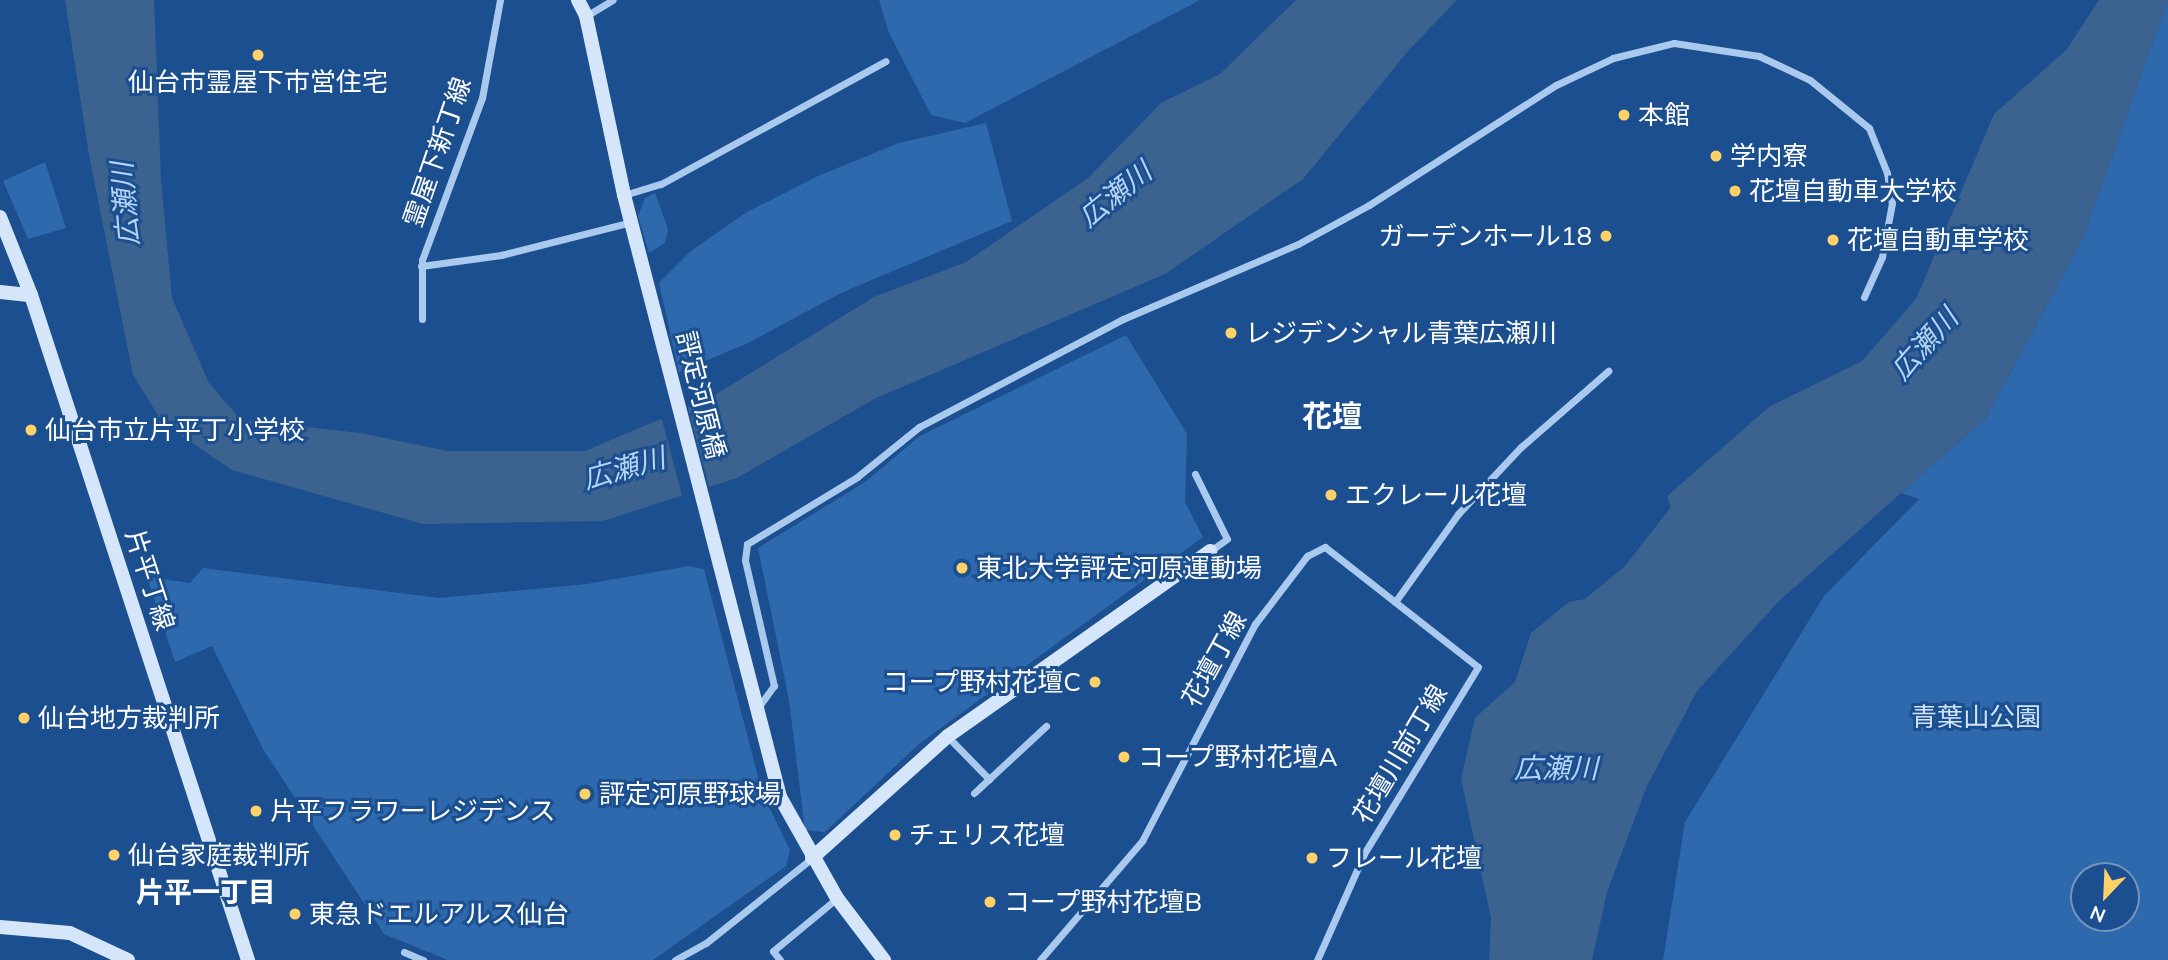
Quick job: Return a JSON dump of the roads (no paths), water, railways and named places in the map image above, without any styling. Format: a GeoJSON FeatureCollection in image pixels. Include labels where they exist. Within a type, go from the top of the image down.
{"type":"FeatureCollection","features":[{"type":"Feature","properties":{"kind":"street","name":"霊屋下新丁線"},"geometry":{"type":"LineString","coordinates":[[422,319],[421,266],[482,98],[500,0]]}},
{"type":"Feature","properties":{"kind":"street","name":"評定河原橋"},"geometry":{"type":"LineString","coordinates":[[578,0],[586,16],[624,195],[780,797],[812,858],[837,898],[884,960]]}},
{"type":"Feature","properties":{"kind":"street"},"geometry":{"type":"LineString","coordinates":[[586,16],[613,0]]}},
{"type":"Feature","properties":{"kind":"street"},"geometry":{"type":"LineString","coordinates":[[757,710],[774,686],[745,560],[747,544],[857,477],[919,427],[1123,319],[1298,244],[1369,205],[1556,85],[1622,55],[1674,43],[1759,56],[1810,80],[1869,128],[1887,173],[1891,215],[1882,257],[1864,296]]}},
{"type":"Feature","properties":{"kind":"street"},"geometry":{"type":"LineString","coordinates":[[624,195],[661,184],[886,61]]}},
{"type":"Feature","properties":{"kind":"street","name":"片平丁線"},"geometry":{"type":"LineString","coordinates":[[0,217],[31,295],[248,960]]}},
{"type":"Feature","properties":{"kind":"street"},"geometry":{"type":"LineString","coordinates":[[421,266],[501,255],[632,222]]}},
{"type":"Feature","properties":{"kind":"street"},"geometry":{"type":"LineString","coordinates":[[0,292],[31,295]]}},
{"type":"Feature","properties":{"kind":"street"},"geometry":{"type":"LineString","coordinates":[[1395,602],[1458,514],[1521,447],[1608,371]]}},
{"type":"Feature","properties":{"kind":"street"},"geometry":{"type":"LineString","coordinates":[[675,960],[706,943],[812,858],[948,736],[1227,539],[1195,474]]}},
{"type":"Feature","properties":{"kind":"street","name":"花壇丁線"},"geometry":{"type":"LineString","coordinates":[[1041,960],[1142,841],[1255,624],[1307,556],[1325,547],[1395,602]]}},
{"type":"Feature","properties":{"kind":"street","name":"花壇川前丁線"},"geometry":{"type":"LineString","coordinates":[[1317,960],[1364,854],[1478,667],[1395,602]]}},
{"type":"Feature","properties":{"kind":"street"},"geometry":{"type":"LineString","coordinates":[[974,793],[1046,726]]}},
{"type":"Feature","properties":{"kind":"street"},"geometry":{"type":"LineString","coordinates":[[948,736],[989,779]]}},
{"type":"Feature","properties":{"kind":"street"},"geometry":{"type":"LineString","coordinates":[[769,960],[773,951],[837,898]]}},
{"type":"Feature","properties":{"kind":"street"},"geometry":{"type":"LineString","coordinates":[[0,927],[70,933],[128,960]]}},
{"type":"Feature","properties":{"kind":"street"},"geometry":{"type":"LineString","coordinates":[[773,951],[780,960]]}},
{"type":"Feature","properties":{"kind":"street"},"geometry":{"type":"LineString","coordinates":[[404,952],[423,960]]}},
{"type":"Feature","properties":{"kind":"water","name":"広瀬川"},"geometry":{"type":"Polygon","coordinates":[[[65,0],[154,0],[161,180],[172,298],[209,383],[241,420],[360,433],[448,451],[585,451],[710,398],[874,297],[966,262],[1088,178],[1161,103],[1220,74],[1296,0],[1457,0],[1409,50],[1303,179],[1165,274],[874,399],[737,478],[603,521],[423,524],[232,470],[163,423],[133,375],[89,155],[65,0]]]}},
{"type":"Feature","properties":{"kind":"water","name":"広瀬川"},"geometry":{"type":"Polygon","coordinates":[[[2099,0],[2168,0],[2083,238],[1986,418],[1779,601],[1697,691],[1647,786],[1607,892],[1592,960],[1489,960],[1491,918],[1461,779],[1475,718],[1515,682],[1531,633],[1569,602],[1585,599],[1625,566],[1671,507],[1667,496],[1769,407],[1862,361],[1916,299],[1994,114],[2067,49],[2099,0]]]}},
{"type":"Feature","properties":{"kind":"place","name":"仙台市霊屋下市営住宅"},"geometry":{"type":"Point","coordinates":[258,55]}},
{"type":"Feature","properties":{"kind":"place","name":"本館"},"geometry":{"type":"Point","coordinates":[1624,115]}},
{"type":"Feature","properties":{"kind":"place","name":"学内寮"},"geometry":{"type":"Point","coordinates":[1716,156]}},
{"type":"Feature","properties":{"kind":"place","name":"花壇自動車大学校"},"geometry":{"type":"Point","coordinates":[1735,191]}},
{"type":"Feature","properties":{"kind":"place","name":"ガーデンホール18"},"geometry":{"type":"Point","coordinates":[1606,236]}},
{"type":"Feature","properties":{"kind":"place","name":"花壇自動車学校"},"geometry":{"type":"Point","coordinates":[1833,240]}},
{"type":"Feature","properties":{"kind":"place","name":"レジデンシャル青葉広瀬川"},"geometry":{"type":"Point","coordinates":[1231,333]}},
{"type":"Feature","properties":{"kind":"place","name":"仙台市立片平丁小学校"},"geometry":{"type":"Point","coordinates":[31,430]}},
{"type":"Feature","properties":{"kind":"place","name":"エクレール花壇"},"geometry":{"type":"Point","coordinates":[1331,495]}},
{"type":"Feature","properties":{"kind":"place","name":"東北大学評定河原運動場"},"geometry":{"type":"Point","coordinates":[962,568]}},
{"type":"Feature","properties":{"kind":"place","name":"コープ野村花壇C"},"geometry":{"type":"Point","coordinates":[1095,682]}},
{"type":"Feature","properties":{"kind":"place","name":"仙台地方裁判所"},"geometry":{"type":"Point","coordinates":[24,718]}},
{"type":"Feature","properties":{"kind":"place","name":"コープ野村花壇A"},"geometry":{"type":"Point","coordinates":[1124,757]}},
{"type":"Feature","properties":{"kind":"place","name":"評定河原野球場"},"geometry":{"type":"Point","coordinates":[585,794]}},
{"type":"Feature","properties":{"kind":"place","name":"片平フラワーレジデンス"},"geometry":{"type":"Point","coordinates":[256,811]}},
{"type":"Feature","properties":{"kind":"place","name":"チェリス花壇"},"geometry":{"type":"Point","coordinates":[895,835]}},
{"type":"Feature","properties":{"kind":"place","name":"仙台家庭裁判所"},"geometry":{"type":"Point","coordinates":[114,855]}},
{"type":"Feature","properties":{"kind":"place","name":"フレール花壇"},"geometry":{"type":"Point","coordinates":[1312,858]}},
{"type":"Feature","properties":{"kind":"place","name":"コープ野村花壇B"},"geometry":{"type":"Point","coordinates":[990,902]}},
{"type":"Feature","properties":{"kind":"place","name":"東急ドエルアルス仙台"},"geometry":{"type":"Point","coordinates":[295,914]}},
{"type":"Feature","properties":{"kind":"district","name":"花壇"},"geometry":{"type":"Point","coordinates":[1332,416]}},
{"type":"Feature","properties":{"kind":"district","name":"片平一丁目"},"geometry":{"type":"Point","coordinates":[206,892]}},
{"type":"Feature","properties":{"kind":"park label","name":"青葉山公園"},"geometry":{"type":"Point","coordinates":[1976,717]}}]}
